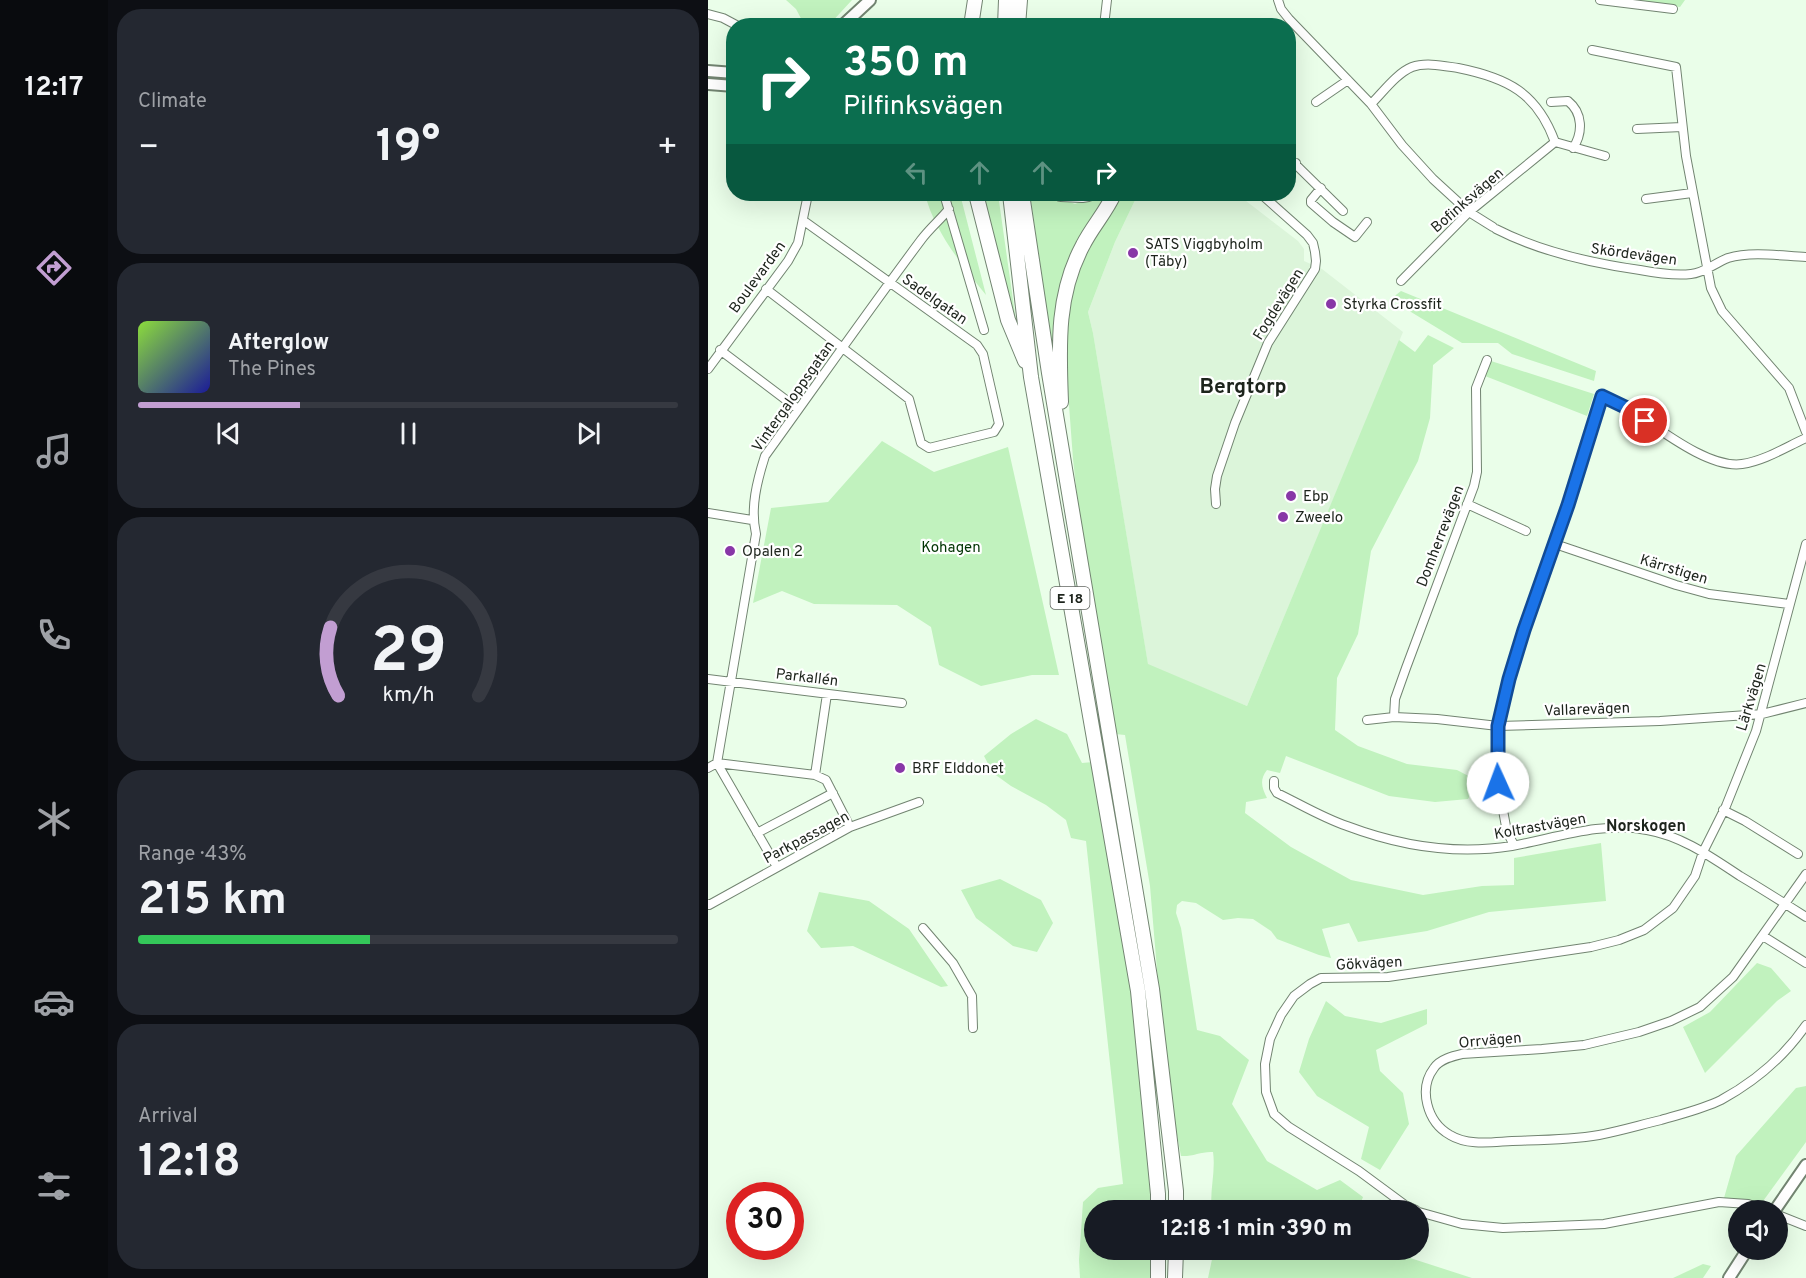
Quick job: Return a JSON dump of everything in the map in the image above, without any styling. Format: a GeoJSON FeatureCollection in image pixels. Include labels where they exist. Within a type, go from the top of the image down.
{"type":"FeatureCollection","features":[{"type":"Feature","properties":{"kind":"highway"},"geometry":{"type":"LineString","coordinates":[[1005,18],[1006,0]]}},
{"type":"Feature","properties":{"kind":"highway"},"geometry":{"type":"LineString","coordinates":[[1019,18],[1022,0]]}},
{"type":"Feature","properties":{"kind":"highway"},"geometry":{"type":"LineString","coordinates":[[1022,0],[1023,18]]}},
{"type":"Feature","properties":{"kind":"highway"},"geometry":{"type":"LineString","coordinates":[[977,201],[1008,320],[1031,376]]}},
{"type":"Feature","properties":{"kind":"highway","name":"E 18"},"geometry":{"type":"LineString","coordinates":[[1011,201],[1031,376],[1138,991],[1157,1200]]}},
{"type":"Feature","properties":{"kind":"highway","name":"E 18"},"geometry":{"type":"LineString","coordinates":[[1024,201],[1083,583],[1152,989],[1176,1200]]}},
{"type":"Feature","properties":{"kind":"highway"},"geometry":{"type":"LineString","coordinates":[[1083,583],[1062,415],[1059,362],[1060,315],[1069,275],[1083,244],[1110,201]]}},
{"type":"Feature","properties":{"kind":"highway"},"geometry":{"type":"LineString","coordinates":[[1158,1260],[1158,1278]]}},
{"type":"Feature","properties":{"kind":"highway"},"geometry":{"type":"LineString","coordinates":[[1175,1278],[1176,1260]]}},
{"type":"Feature","properties":{"kind":"street"},"geometry":{"type":"LineString","coordinates":[[851,18],[870,0]]}},
{"type":"Feature","properties":{"kind":"street"},"geometry":{"type":"LineString","coordinates":[[1105,18],[1107,0]]}},
{"type":"Feature","properties":{"kind":"street","name":"Skördevägen"},"geometry":{"type":"LineString","coordinates":[[1278,0],[1281,9],[1288,18]]}},
{"type":"Feature","properties":{"kind":"street"},"geometry":{"type":"LineString","coordinates":[[1600,0],[1674,9]]}},
{"type":"Feature","properties":{"kind":"street"},"geometry":{"type":"LineString","coordinates":[[708,14],[726,21]]}},
{"type":"Feature","properties":{"kind":"street","name":"Skördevägen"},"geometry":{"type":"LineString","coordinates":[[1296,26],[1371,104],[1402,146],[1433,179],[1469,212],[1494,228],[1531,245],[1605,265],[1689,275],[1742,255],[1806,257]]}},
{"type":"Feature","properties":{"kind":"street"},"geometry":{"type":"LineString","coordinates":[[1592,50],[1676,68],[1692,193],[1711,288],[1722,311],[1789,388],[1806,432]]}},
{"type":"Feature","properties":{"kind":"street"},"geometry":{"type":"LineString","coordinates":[[1371,104],[1401,74],[1419,65],[1469,70],[1507,82],[1533,102],[1543,115],[1555,142],[1605,156]]}},
{"type":"Feature","properties":{"kind":"street"},"geometry":{"type":"LineString","coordinates":[[708,71],[726,72]]}},
{"type":"Feature","properties":{"kind":"street"},"geometry":{"type":"LineString","coordinates":[[1316,102],[1348,80]]}},
{"type":"Feature","properties":{"kind":"street"},"geometry":{"type":"LineString","coordinates":[[1551,102],[1568,101],[1577,112],[1580,130],[1573,148]]}},
{"type":"Feature","properties":{"kind":"street"},"geometry":{"type":"LineString","coordinates":[[1637,129],[1682,127]]}},
{"type":"Feature","properties":{"kind":"street","name":"Bofinksvägen"},"geometry":{"type":"LineString","coordinates":[[1401,281],[1469,212],[1555,142]]}},
{"type":"Feature","properties":{"kind":"street"},"geometry":{"type":"LineString","coordinates":[[1296,163],[1343,211]]}},
{"type":"Feature","properties":{"kind":"street"},"geometry":{"type":"LineString","coordinates":[[1321,188],[1311,203],[1333,222],[1354,237],[1367,222]]}},
{"type":"Feature","properties":{"kind":"street"},"geometry":{"type":"LineString","coordinates":[[1646,199],[1692,193]]}},
{"type":"Feature","properties":{"kind":"street","name":"Boulevarden"},"geometry":{"type":"LineString","coordinates":[[709,364],[788,261],[798,243],[807,201]]}},
{"type":"Feature","properties":{"kind":"street"},"geometry":{"type":"LineString","coordinates":[[946,201],[984,330]]}},
{"type":"Feature","properties":{"kind":"street","name":"Fogdevägen"},"geometry":{"type":"LineString","coordinates":[[1216,504],[1217,476],[1248,390],[1268,343],[1315,269],[1313,243],[1270,201]]}},
{"type":"Feature","properties":{"kind":"street","name":"Vintergaloppsgatan"},"geometry":{"type":"LineString","coordinates":[[717,763],[756,534],[752,520],[758,478],[765,456],[888,283],[929,229],[949,209]]}},
{"type":"Feature","properties":{"kind":"street","name":"Sadelgatan"},"geometry":{"type":"LineString","coordinates":[[804,221],[977,345],[982,354],[999,424],[994,432],[929,448],[921,443],[909,399],[842,348]]}},
{"type":"Feature","properties":{"kind":"street"},"geometry":{"type":"LineString","coordinates":[[766,289],[842,348]]}},
{"type":"Feature","properties":{"kind":"street"},"geometry":{"type":"LineString","coordinates":[[720,350],[798,409]]}},
{"type":"Feature","properties":{"kind":"street","name":"Domherrevägen"},"geometry":{"type":"LineString","coordinates":[[1394,717],[1395,699],[1474,486],[1477,472],[1476,388],[1487,360]]}},
{"type":"Feature","properties":{"kind":"street"},"geometry":{"type":"LineString","coordinates":[[1514,845],[1508,832],[1500,798],[1498,726],[1518,647],[1555,544],[1602,396],[1625,407],[1682,444],[1724,463],[1742,464],[1756,460],[1806,438]]}},
{"type":"Feature","properties":{"kind":"street"},"geometry":{"type":"LineString","coordinates":[[1467,504],[1526,531]]}},
{"type":"Feature","properties":{"kind":"street"},"geometry":{"type":"LineString","coordinates":[[708,513],[752,520]]}},
{"type":"Feature","properties":{"kind":"street","name":"Kärrstigen"},"geometry":{"type":"LineString","coordinates":[[1555,544],[1692,590],[1740,599],[1789,604]]}},
{"type":"Feature","properties":{"kind":"street","name":"Lärkvägen"},"geometry":{"type":"LineString","coordinates":[[1703,852],[1724,810],[1762,714],[1806,544]]}},
{"type":"Feature","properties":{"kind":"street","name":"Parkallén"},"geometry":{"type":"LineString","coordinates":[[708,679],[902,703]]}},
{"type":"Feature","properties":{"kind":"street"},"geometry":{"type":"LineString","coordinates":[[815,775],[827,693]]}},
{"type":"Feature","properties":{"kind":"street","name":"Vallarevägen"},"geometry":{"type":"LineString","coordinates":[[1367,720],[1394,717],[1498,726],[1698,719],[1762,714],[1806,703]]}},
{"type":"Feature","properties":{"kind":"street"},"geometry":{"type":"LineString","coordinates":[[708,768],[717,763],[815,775],[825,780],[850,827]]}},
{"type":"Feature","properties":{"kind":"street"},"geometry":{"type":"LineString","coordinates":[[717,763],[777,867]]}},
{"type":"Feature","properties":{"kind":"street","name":"Koltrastvägen"},"geometry":{"type":"LineString","coordinates":[[1274,781],[1277,793],[1346,826],[1403,843],[1445,849],[1495,848],[1599,829],[1631,827],[1659,832],[1703,852],[1806,917]]}},
{"type":"Feature","properties":{"kind":"street"},"geometry":{"type":"LineString","coordinates":[[757,833],[833,793]]}},
{"type":"Feature","properties":{"kind":"street","name":"Parkpassagen"},"geometry":{"type":"LineString","coordinates":[[709,904],[850,827],[919,802]]}},
{"type":"Feature","properties":{"kind":"street"},"geometry":{"type":"LineString","coordinates":[[1724,810],[1798,854]]}},
{"type":"Feature","properties":{"kind":"street","name":"Gökvägen"},"geometry":{"type":"LineString","coordinates":[[1398,1200],[1359,1171],[1289,1127],[1274,1114],[1266,1092],[1265,1064],[1270,1039],[1281,1015],[1294,996],[1322,978],[1388,977],[1590,947],[1620,940],[1644,930],[1673,908],[1695,876],[1703,852]]}},
{"type":"Feature","properties":{"kind":"street","name":"Orrvägen"},"geometry":{"type":"LineString","coordinates":[[1806,874],[1733,977],[1700,1006],[1671,1021],[1639,1032],[1584,1045],[1462,1054],[1442,1061],[1434,1068],[1427,1083],[1427,1106],[1435,1123],[1450,1136],[1477,1143],[1549,1140],[1623,1130],[1720,1101],[1773,1065],[1796,1040],[1806,1025]]}},
{"type":"Feature","properties":{"kind":"street"},"geometry":{"type":"LineString","coordinates":[[923,928],[953,963],[972,996],[973,1028]]}},
{"type":"Feature","properties":{"kind":"street"},"geometry":{"type":"LineString","coordinates":[[1763,936],[1806,963]]}},
{"type":"Feature","properties":{"kind":"street"},"geometry":{"type":"LineString","coordinates":[[1782,1200],[1806,1165]]}},
{"type":"Feature","properties":{"kind":"street","name":"Gökvägen"},"geometry":{"type":"LineString","coordinates":[[1429,1214],[1462,1224],[1503,1228],[1604,1224],[1719,1202],[1728,1203]]}},
{"type":"Feature","properties":{"kind":"street"},"geometry":{"type":"LineString","coordinates":[[1788,1219],[1806,1226]]}},
{"type":"Feature","properties":{"kind":"street"},"geometry":{"type":"LineString","coordinates":[[1729,1278],[1741,1260]]}},
{"type":"Feature","properties":{"kind":"shaded area"},"geometry":{"type":"Polygon","coordinates":[[[1135,201],[1246,201],[1298,241],[1304,249],[1304,261],[1322,269],[1403,332],[1247,706],[1148,665],[1088,312],[1115,242],[1135,201]]]}},
{"type":"Feature","properties":{"kind":"green space"},"geometry":{"type":"Polygon","coordinates":[[[786,0],[852,0],[835,18],[801,18],[796,9],[786,0]]]}},
{"type":"Feature","properties":{"kind":"green space"},"geometry":{"type":"Polygon","coordinates":[[[1626,0],[1685,0],[1680,7],[1626,0]]]}},
{"type":"Feature","properties":{"kind":"green space"},"geometry":{"type":"Polygon","coordinates":[[[927,201],[962,201],[986,295],[959,260],[927,201]]]}},
{"type":"Feature","properties":{"kind":"green space"},"geometry":{"type":"Polygon","coordinates":[[[984,201],[999,201],[1017,328],[999,274],[984,201]]]}},
{"type":"Feature","properties":{"kind":"green space"},"geometry":{"type":"Polygon","coordinates":[[[1031,201],[1067,201],[1075,204],[1083,201],[1102,201],[1078,239],[1063,277],[1054,347],[1052,348],[1031,201]]]}},
{"type":"Feature","properties":{"kind":"green space"},"geometry":{"type":"Polygon","coordinates":[[[1118,201],[1135,201],[1115,242],[1088,312],[1148,664],[1247,706],[1399,340],[1415,352],[1428,335],[1454,348],[1433,365],[1430,418],[1418,461],[1371,551],[1358,634],[1337,678],[1335,730],[1358,746],[1407,764],[1457,770],[1478,781],[1468,799],[1435,802],[1389,796],[1286,756],[1280,773],[1267,770],[1264,774],[1262,784],[1267,798],[1246,802],[1245,813],[1291,847],[1351,880],[1423,895],[1482,886],[1514,885],[1514,858],[1601,843],[1606,901],[1489,912],[1427,931],[1358,942],[1349,923],[1322,929],[1331,958],[1277,939],[1271,931],[1253,919],[1223,920],[1196,903],[1182,901],[1177,905],[1176,913],[1181,928],[1197,1030],[1220,1036],[1249,1060],[1232,1104],[1267,1161],[1317,1190],[1340,1180],[1363,1197],[1362,1200],[1211,1200],[1213,1152],[1181,1156],[1166,1077],[1150,886],[1125,735],[1115,734],[1079,514],[1065,351],[1069,310],[1076,279],[1091,244],[1118,201]]]}},
{"type":"Feature","properties":{"kind":"green space"},"geometry":{"type":"Polygon","coordinates":[[[1401,291],[1596,371],[1594,381],[1512,354],[1498,343],[1462,343],[1392,298],[1401,291]]]}},
{"type":"Feature","properties":{"kind":"green space"},"geometry":{"type":"Polygon","coordinates":[[[1491,361],[1594,394],[1587,416],[1485,376],[1491,361]]]}},
{"type":"Feature","properties":{"kind":"green space","name":"Kohagen"},"geometry":{"type":"Polygon","coordinates":[[[882,441],[934,472],[1008,447],[1059,675],[1032,675],[981,686],[939,665],[931,627],[897,605],[814,604],[782,591],[753,603],[771,508],[828,502],[882,441]]]}},
{"type":"Feature","properties":{"kind":"green space"},"geometry":{"type":"Polygon","coordinates":[[[1036,719],[1067,734],[1082,763],[1093,762],[1135,1017],[1147,1130],[1150,1200],[1085,1200],[1098,1188],[1123,1184],[1086,841],[1071,838],[1066,820],[993,773],[984,756],[1011,734],[1036,719]]]}},
{"type":"Feature","properties":{"kind":"green space"},"geometry":{"type":"Polygon","coordinates":[[[1000,879],[1041,900],[1053,923],[1037,952],[1013,946],[976,918],[961,890],[1000,879]]]}},
{"type":"Feature","properties":{"kind":"green space"},"geometry":{"type":"Polygon","coordinates":[[[819,892],[869,901],[909,929],[948,986],[941,987],[853,946],[821,948],[807,931],[819,892]]]}},
{"type":"Feature","properties":{"kind":"green space"},"geometry":{"type":"Polygon","coordinates":[[[1757,963],[1771,968],[1791,991],[1777,1001],[1705,1073],[1683,1027],[1710,1012],[1757,963]]]}},
{"type":"Feature","properties":{"kind":"green space"},"geometry":{"type":"Polygon","coordinates":[[[1326,1001],[1345,1016],[1381,1023],[1427,1009],[1427,1024],[1376,1050],[1380,1071],[1403,1093],[1409,1124],[1380,1170],[1361,1159],[1369,1127],[1317,1096],[1299,1072],[1309,1039],[1326,1001]]]}},
{"type":"Feature","properties":{"kind":"green space"},"geometry":{"type":"Polygon","coordinates":[[[1806,1086],[1806,1142],[1764,1200],[1724,1198],[1736,1156],[1796,1088],[1806,1086]]]}},
{"type":"Feature","properties":{"kind":"green space"},"geometry":{"type":"Polygon","coordinates":[[[1083,1202],[1084,1260],[1151,1260],[1151,1278],[1080,1278],[1083,1202]]]}},
{"type":"Feature","properties":{"kind":"green space"},"geometry":{"type":"Polygon","coordinates":[[[1212,1260],[1416,1260],[1472,1278],[1208,1278],[1212,1260]]]}},
{"type":"Feature","properties":{"kind":"green space"},"geometry":{"type":"Polygon","coordinates":[[[1703,1264],[1711,1266],[1703,1278],[1673,1278],[1703,1264]]]}},
{"type":"Feature","properties":{"kind":"place","name":"SATS Viggbyholm (Täby)"},"geometry":{"type":"Point","coordinates":[1133,253]}},
{"type":"Feature","properties":{"kind":"place","name":"Styrka Crossfit"},"geometry":{"type":"Point","coordinates":[1331,304]}},
{"type":"Feature","properties":{"kind":"place","name":"Ebp"},"geometry":{"type":"Point","coordinates":[1291,496]}},
{"type":"Feature","properties":{"kind":"place","name":"Zweelo"},"geometry":{"type":"Point","coordinates":[1283,517]}},
{"type":"Feature","properties":{"kind":"place","name":"Opalen 2"},"geometry":{"type":"Point","coordinates":[730,551]}},
{"type":"Feature","properties":{"kind":"place","name":"BRF Elddonet"},"geometry":{"type":"Point","coordinates":[900,768]}},
{"type":"Feature","properties":{"kind":"district","name":"Bergtorp"},"geometry":{"type":"Point","coordinates":[1243,386]}},
{"type":"Feature","properties":{"kind":"district","name":"Norskogen"},"geometry":{"type":"Point","coordinates":[1646,825]}},
{"type":"Feature","properties":{"kind":"route"},"geometry":{"type":"LineString","coordinates":[[1498,783],[1498,726],[1504,697],[1602,396],[1625,407],[1645,421]]}}]}
